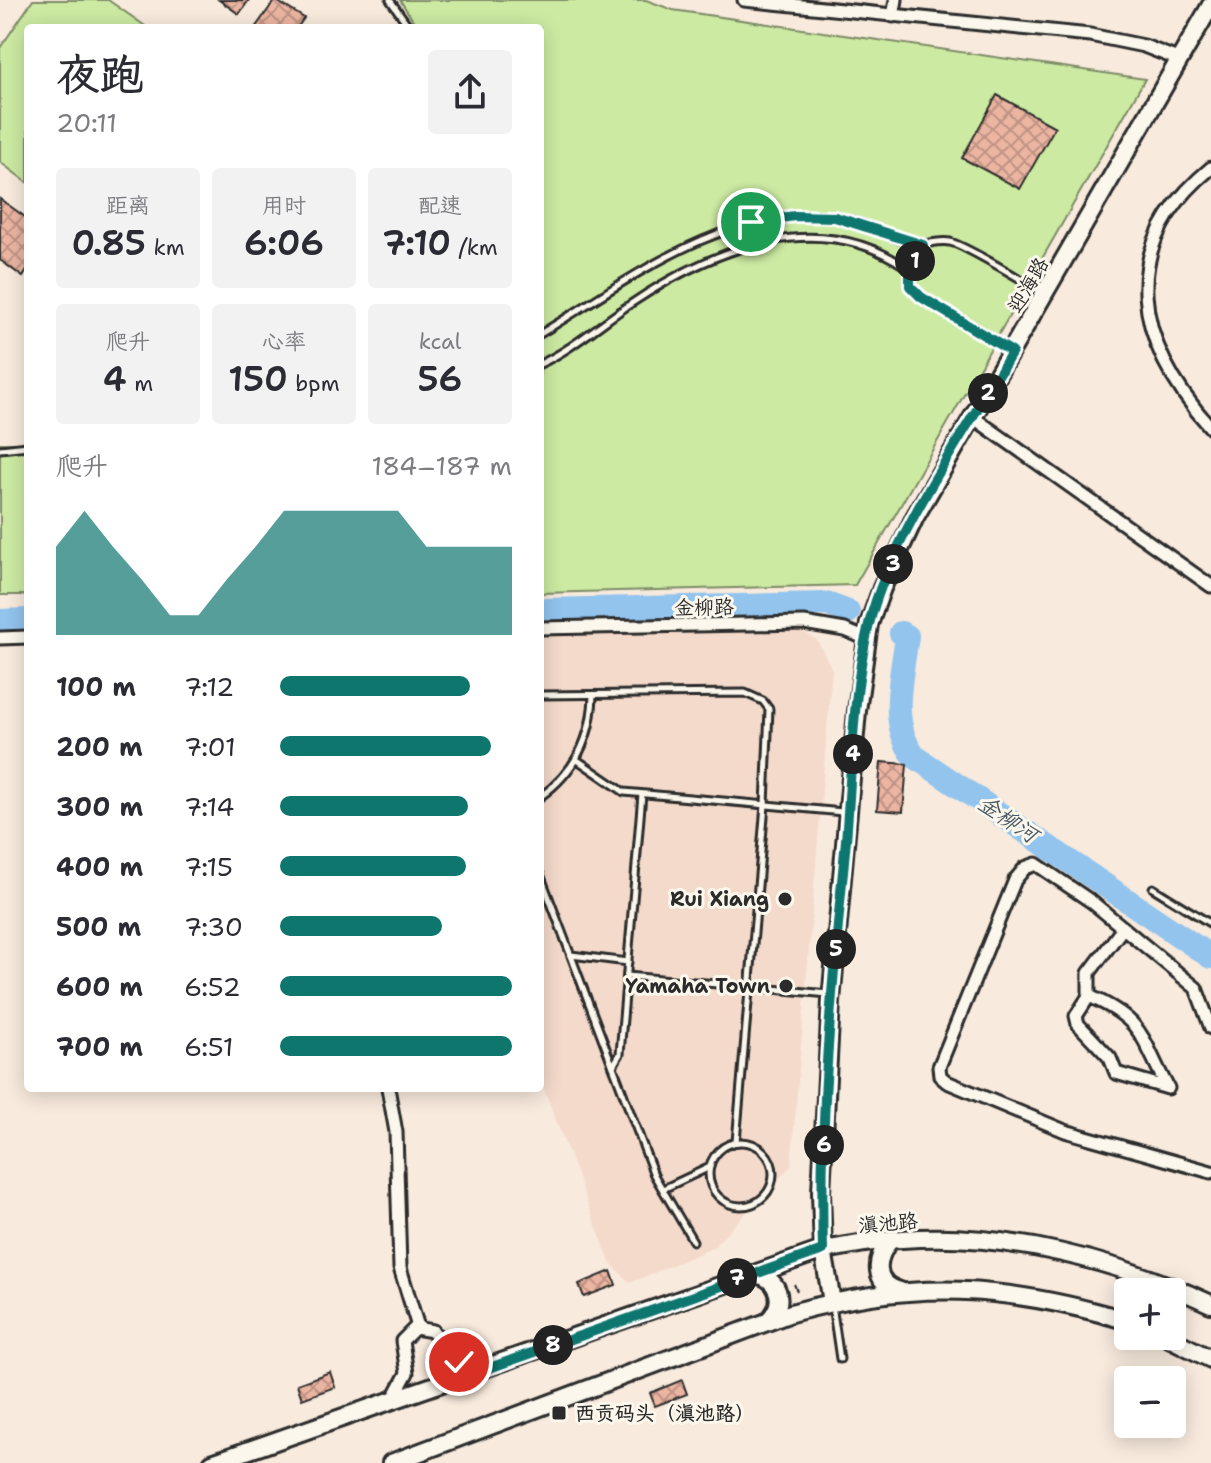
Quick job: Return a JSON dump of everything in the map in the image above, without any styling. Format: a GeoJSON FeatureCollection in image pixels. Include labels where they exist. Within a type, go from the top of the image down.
{"type":"FeatureCollection","features":[{"type":"Feature","properties":{"kind":"main road","name":"迎海路"},"geometry":{"type":"LineString","coordinates":[[832,1302],[823,1250],[821,1192],[832,994],[867,639],[882,588],[915,517],[1211,5]]}},
{"type":"Feature","properties":{"kind":"main road","name":"滇池路"},"geometry":{"type":"LineString","coordinates":[[212,1463],[823,1250],[890,1240],[1012,1243],[1146,1275],[1211,1304]]}},
{"type":"Feature","properties":{"kind":"main road"},"geometry":{"type":"LineString","coordinates":[[890,1240],[880,1252],[877,1267],[887,1285],[900,1291]]}},
{"type":"Feature","properties":{"kind":"main road"},"geometry":{"type":"LineString","coordinates":[[748,1274],[769,1279],[778,1290],[779,1305],[767,1322]]}},
{"type":"Feature","properties":{"kind":"main road"},"geometry":{"type":"LineString","coordinates":[[391,1463],[767,1322],[832,1302],[900,1291],[997,1291],[1061,1302],[1114,1317]]}},
{"type":"Feature","properties":{"kind":"main road"},"geometry":{"type":"LineString","coordinates":[[1186,1346],[1211,1359]]}},
{"type":"Feature","properties":{"kind":"street"},"geometry":{"type":"LineString","coordinates":[[744,0],[1090,35],[1144,46],[1180,60]]}},
{"type":"Feature","properties":{"kind":"street"},"geometry":{"type":"LineString","coordinates":[[893,16],[896,0]]}},
{"type":"Feature","properties":{"kind":"street"},"geometry":{"type":"LineString","coordinates":[[1211,168],[1193,183],[1158,235],[1143,295],[1163,360],[1193,408],[1211,428]]}},
{"type":"Feature","properties":{"kind":"street"},"geometry":{"type":"LineString","coordinates":[[974,418],[1211,586]]}},
{"type":"Feature","properties":{"kind":"street","name":"金柳路"},"geometry":{"type":"LineString","coordinates":[[544,628],[804,623],[845,630],[867,639]]}},
{"type":"Feature","properties":{"kind":"street"},"geometry":{"type":"LineString","coordinates":[[0,638],[24,637]]}},
{"type":"Feature","properties":{"kind":"street"},"geometry":{"type":"LineString","coordinates":[[1211,1028],[1196,988],[1050,871],[1036,864],[1025,868],[1015,880],[939,1067],[940,1076],[1065,1131],[1211,1172]]}},
{"type":"Feature","properties":{"kind":"street"},"geometry":{"type":"LineString","coordinates":[[1089,996],[1119,1009],[1137,1025],[1168,1088],[1116,1073],[1110,1058],[1078,1024],[1076,1016],[1089,996],[1089,973],[1123,928]]}},
{"type":"Feature","properties":{"kind":"street"},"geometry":{"type":"LineString","coordinates":[[389,1092],[396,1132],[400,1268],[418,1327]]}},
{"type":"Feature","properties":{"kind":"street"},"geometry":{"type":"LineString","coordinates":[[391,1402],[407,1373],[402,1341],[409,1331],[418,1327],[437,1334],[459,1362],[481,1371]]}},
{"type":"Feature","properties":{"kind":"lane"},"geometry":{"type":"LineString","coordinates":[[390,0],[407,24]]}},
{"type":"Feature","properties":{"kind":"lane"},"geometry":{"type":"LineString","coordinates":[[544,332],[676,252],[751,222],[795,216],[835,217],[923,245],[951,243],[1046,293]]}},
{"type":"Feature","properties":{"kind":"lane"},"geometry":{"type":"LineString","coordinates":[[544,362],[686,270],[757,242],[796,236],[832,238],[892,257],[910,270]]}},
{"type":"Feature","properties":{"kind":"lane"},"geometry":{"type":"LineString","coordinates":[[923,245],[910,270],[910,286],[921,297],[1012,352]]}},
{"type":"Feature","properties":{"kind":"lane"},"geometry":{"type":"LineString","coordinates":[[0,449],[24,446]]}},
{"type":"Feature","properties":{"kind":"lane"},"geometry":{"type":"LineString","coordinates":[[544,695],[745,693],[756,696],[770,714],[736,1142]]}},
{"type":"Feature","properties":{"kind":"lane"},"geometry":{"type":"LineString","coordinates":[[544,793],[576,759],[591,721],[593,695]]}},
{"type":"Feature","properties":{"kind":"lane"},"geometry":{"type":"LineString","coordinates":[[576,759],[624,792],[848,812]]}},
{"type":"Feature","properties":{"kind":"lane"},"geometry":{"type":"LineString","coordinates":[[613,1066],[620,1054],[642,794]]}},
{"type":"Feature","properties":{"kind":"lane"},"geometry":{"type":"LineString","coordinates":[[544,884],[663,1189],[693,1241]]}},
{"type":"Feature","properties":{"kind":"lane"},"geometry":{"type":"LineString","coordinates":[[1153,888],[1211,924]]}},
{"type":"Feature","properties":{"kind":"lane"},"geometry":{"type":"LineString","coordinates":[[571,955],[628,962]]}},
{"type":"Feature","properties":{"kind":"lane"},"geometry":{"type":"LineString","coordinates":[[627,976],[832,994]]}},
{"type":"Feature","properties":{"kind":"lane"},"geometry":{"type":"LineString","coordinates":[[736,1142],[752,1144],[770,1159],[773,1182],[766,1195],[745,1206],[723,1201],[713,1190],[710,1167],[717,1153],[736,1142]]}},
{"type":"Feature","properties":{"kind":"lane"},"geometry":{"type":"LineString","coordinates":[[663,1189],[710,1167]]}},
{"type":"Feature","properties":{"kind":"lane"},"geometry":{"type":"LineString","coordinates":[[832,1302],[840,1359]]}},
{"type":"Feature","properties":{"kind":"path"},"geometry":{"type":"LineString","coordinates":[[794,1284],[797,1291]]}},
{"type":"Feature","properties":{"kind":"shaded area"},"geometry":{"type":"Polygon","coordinates":[[[797,628],[817,640],[832,669],[791,1166],[712,1248],[630,1283],[610,1262],[544,1089],[544,635],[797,628]]]}},
{"type":"Feature","properties":{"kind":"green space"},"geometry":{"type":"Polygon","coordinates":[[[33,0],[108,0],[142,24],[24,24],[24,180],[0,162],[0,48],[33,0]]]}},
{"type":"Feature","properties":{"kind":"green space"},"geometry":{"type":"Polygon","coordinates":[[[400,0],[646,0],[673,10],[1145,79],[855,585],[544,593],[544,24],[415,24],[400,0]]]}},
{"type":"Feature","properties":{"kind":"green space"},"geometry":{"type":"Polygon","coordinates":[[[0,443],[24,444],[24,595],[0,595],[0,443]]]}},
{"type":"Feature","properties":{"kind":"building"},"geometry":{"type":"Polygon","coordinates":[[[219,0],[249,0],[239,14],[219,0]]]}},
{"type":"Feature","properties":{"kind":"building"},"geometry":{"type":"Polygon","coordinates":[[[275,0],[304,18],[300,24],[258,24],[275,0]]]}},
{"type":"Feature","properties":{"kind":"building"},"geometry":{"type":"Polygon","coordinates":[[[997,95],[1055,127],[1020,189],[962,158],[997,95]]]}},
{"type":"Feature","properties":{"kind":"building"},"geometry":{"type":"Polygon","coordinates":[[[0,199],[24,216],[23,277],[0,260],[0,199]]]}},
{"type":"Feature","properties":{"kind":"building"},"geometry":{"type":"Polygon","coordinates":[[[881,762],[907,764],[903,812],[877,810],[881,762]]]}},
{"type":"Feature","properties":{"kind":"building"},"geometry":{"type":"Polygon","coordinates":[[[611,1271],[616,1285],[584,1297],[579,1284],[611,1271]]]}},
{"type":"Feature","properties":{"kind":"building"},"geometry":{"type":"Polygon","coordinates":[[[330,1372],[335,1387],[302,1399],[297,1384],[330,1372]]]}},
{"type":"Feature","properties":{"kind":"building"},"geometry":{"type":"Polygon","coordinates":[[[682,1380],[687,1394],[655,1406],[650,1393],[682,1380]]]}},
{"type":"Feature","properties":{"kind":"waterway","name":"金柳河"},"geometry":{"type":"LineString","coordinates":[[544,610],[827,604],[848,612]]}},
{"type":"Feature","properties":{"kind":"waterway","name":"金柳河"},"geometry":{"type":"LineString","coordinates":[[0,621],[24,620]]}},
{"type":"Feature","properties":{"kind":"waterway","name":"金柳河"},"geometry":{"type":"LineString","coordinates":[[901,633],[907,636],[899,714],[901,729],[914,756],[1211,957]]}},
{"type":"Feature","properties":{"kind":"place","name":"Rui Xiang"},"geometry":{"type":"Point","coordinates":[785,899]}},
{"type":"Feature","properties":{"kind":"place","name":"Yamaha Town"},"geometry":{"type":"Point","coordinates":[786,986]}},
{"type":"Feature","properties":{"kind":"place","name":"西贡码头（滇池路）"},"geometry":{"type":"Point","coordinates":[559,1413]}},
{"type":"Feature","properties":{"kind":"route"},"geometry":{"type":"LineString","coordinates":[[459,1362],[481,1371],[785,1260],[823,1250],[821,1192],[831,1001],[857,711],[869,624],[915,517],[1012,352],[921,297],[910,286],[910,270],[923,245],[911,244],[868,226],[835,217],[795,216],[751,222]]}}]}
